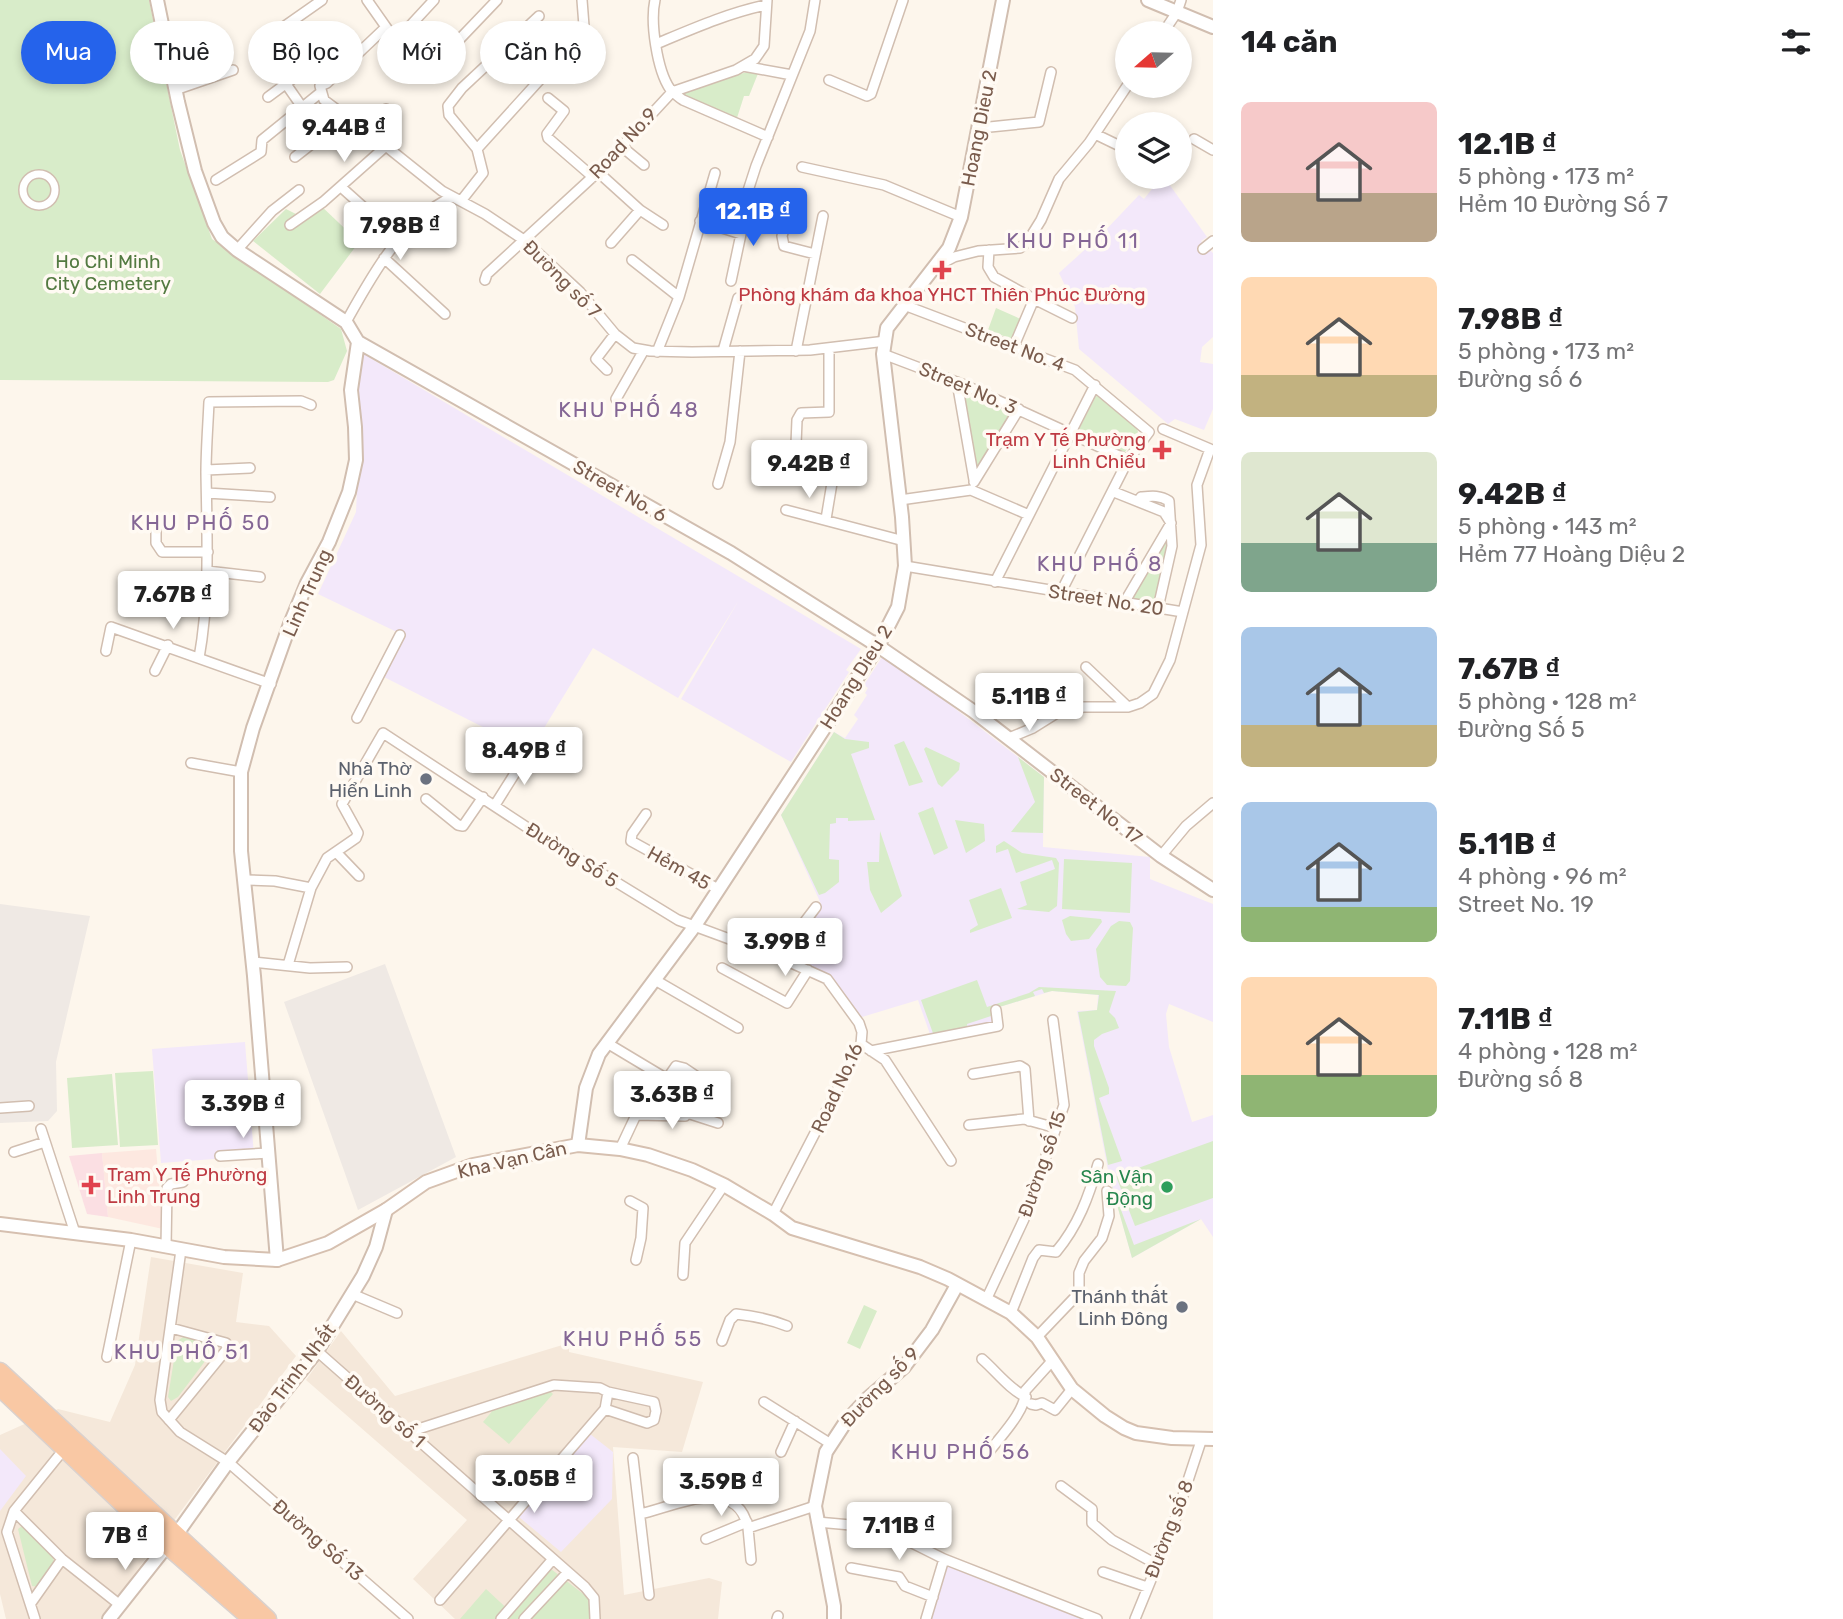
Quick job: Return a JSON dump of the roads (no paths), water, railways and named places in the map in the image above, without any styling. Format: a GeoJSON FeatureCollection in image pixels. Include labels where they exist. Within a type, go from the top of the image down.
{"type":"FeatureCollection","features":[{"type":"Feature","properties":{"kind":"highway"},"geometry":{"type":"LineString","coordinates":[[0,1370],[251,1619]]}},
{"type":"Feature","properties":{"kind":"highway"},"geometry":{"type":"LineString","coordinates":[[0,1388],[171,1540],[268,1619]]}},
{"type":"Feature","properties":{"kind":"street"},"geometry":{"type":"LineString","coordinates":[[157,0],[195,171],[214,223],[222,237],[237,250],[346,322],[358,342]]}},
{"type":"Feature","properties":{"kind":"street"},"geometry":{"type":"LineString","coordinates":[[292,21],[323,0]]}},
{"type":"Feature","properties":{"kind":"street"},"geometry":{"type":"LineString","coordinates":[[367,0],[382,21]]}},
{"type":"Feature","properties":{"kind":"street"},"geometry":{"type":"LineString","coordinates":[[415,21],[434,0]]}},
{"type":"Feature","properties":{"kind":"street"},"geometry":{"type":"LineString","coordinates":[[466,32],[497,0]]}},
{"type":"Feature","properties":{"kind":"street"},"geometry":{"type":"LineString","coordinates":[[582,0],[584,21]]}},
{"type":"Feature","properties":{"kind":"street"},"geometry":{"type":"LineString","coordinates":[[655,0],[653,9],[656,44],[672,92],[683,100],[768,137]]}},
{"type":"Feature","properties":{"kind":"street"},"geometry":{"type":"LineString","coordinates":[[735,231],[756,166],[810,31],[815,0]]}},
{"type":"Feature","properties":{"kind":"street"},"geometry":{"type":"LineString","coordinates":[[829,80],[869,95],[903,0]]}},
{"type":"Feature","properties":{"kind":"street","name":"Hoang Dieu 2"},"geometry":{"type":"LineString","coordinates":[[578,1145],[586,1088],[599,1054],[694,927],[878,646],[898,607],[905,566],[884,347],[887,328],[949,248],[961,217],[1003,0]]}},
{"type":"Feature","properties":{"kind":"street"},"geometry":{"type":"LineString","coordinates":[[1148,0],[1179,6],[1213,27]]}},
{"type":"Feature","properties":{"kind":"street"},"geometry":{"type":"LineString","coordinates":[[656,44],[747,5],[767,3]]}},
{"type":"Feature","properties":{"kind":"street","name":"Road No.9"},"geometry":{"type":"LineString","coordinates":[[485,280],[487,274],[595,174],[672,92],[755,59],[764,46],[767,3]]}},
{"type":"Feature","properties":{"kind":"street"},"geometry":{"type":"LineString","coordinates":[[461,201],[483,173],[477,149],[449,115],[448,106],[462,89],[539,16]]}},
{"type":"Feature","properties":{"kind":"street"},"geometry":{"type":"LineString","coordinates":[[363,49],[377,36]]}},
{"type":"Feature","properties":{"kind":"street"},"geometry":{"type":"LineString","coordinates":[[743,66],[792,75]]}},
{"type":"Feature","properties":{"kind":"street"},"geometry":{"type":"LineString","coordinates":[[980,128],[1040,122],[1051,72]]}},
{"type":"Feature","properties":{"kind":"street"},"geometry":{"type":"LineString","coordinates":[[175,90],[192,84]]}},
{"type":"Feature","properties":{"kind":"street"},"geometry":{"type":"LineString","coordinates":[[268,97],[286,84],[302,107]]}},
{"type":"Feature","properties":{"kind":"street"},"geometry":{"type":"LineString","coordinates":[[216,180],[261,152],[262,140],[320,93],[320,86],[325,84]]}},
{"type":"Feature","properties":{"kind":"street"},"geometry":{"type":"LineString","coordinates":[[477,149],[536,84]]}},
{"type":"Feature","properties":{"kind":"street","name":"Đường số 7"},"geometry":{"type":"LineString","coordinates":[[320,93],[324,100],[452,197],[524,240],[580,292],[615,334],[633,348],[657,352],[884,347]]}},
{"type":"Feature","properties":{"kind":"street"},"geometry":{"type":"LineString","coordinates":[[548,98],[564,111],[548,136],[640,210],[663,225]]}},
{"type":"Feature","properties":{"kind":"street"},"geometry":{"type":"LineString","coordinates":[[935,267],[954,257],[989,250],[1020,248],[1028,241],[1041,220],[1059,179],[1095,134],[1119,98]]}},
{"type":"Feature","properties":{"kind":"street"},"geometry":{"type":"LineString","coordinates":[[374,137],[386,109]]}},
{"type":"Feature","properties":{"kind":"street"},"geometry":{"type":"LineString","coordinates":[[295,157],[346,117]]}},
{"type":"Feature","properties":{"kind":"street"},"geometry":{"type":"LineString","coordinates":[[1095,134],[1115,144]]}},
{"type":"Feature","properties":{"kind":"street"},"geometry":{"type":"LineString","coordinates":[[1194,139],[1213,150]]}},
{"type":"Feature","properties":{"kind":"street"},"geometry":{"type":"LineString","coordinates":[[621,146],[644,165]]}},
{"type":"Feature","properties":{"kind":"street"},"geometry":{"type":"LineString","coordinates":[[290,225],[323,202],[385,147]]}},
{"type":"Feature","properties":{"kind":"street"},"geometry":{"type":"LineString","coordinates":[[802,167],[884,186],[961,217]]}},
{"type":"Feature","properties":{"kind":"street"},"geometry":{"type":"LineString","coordinates":[[657,352],[678,297],[715,173]]}},
{"type":"Feature","properties":{"kind":"street"},"geometry":{"type":"LineString","coordinates":[[32,175],[47,175],[54,183],[53,199],[43,206],[32,205],[24,197],[24,182],[32,175]]}},
{"type":"Feature","properties":{"kind":"street"},"geometry":{"type":"LineString","coordinates":[[341,187],[380,222]]}},
{"type":"Feature","properties":{"kind":"street"},"geometry":{"type":"LineString","coordinates":[[237,250],[272,211],[299,190]]}},
{"type":"Feature","properties":{"kind":"street"},"geometry":{"type":"LineString","coordinates":[[346,322],[384,258],[432,206],[452,197]]}},
{"type":"Feature","properties":{"kind":"street"},"geometry":{"type":"LineString","coordinates":[[611,243],[640,210]]}},
{"type":"Feature","properties":{"kind":"street"},"geometry":{"type":"LineString","coordinates":[[789,212],[782,236],[784,246],[815,254]]}},
{"type":"Feature","properties":{"kind":"street"},"geometry":{"type":"LineString","coordinates":[[796,351],[823,216]]}},
{"type":"Feature","properties":{"kind":"street"},"geometry":{"type":"LineString","coordinates":[[700,221],[741,234],[731,281]]}},
{"type":"Feature","properties":{"kind":"street"},"geometry":{"type":"LineString","coordinates":[[1203,249],[1213,241]]}},
{"type":"Feature","properties":{"kind":"street"},"geometry":{"type":"LineString","coordinates":[[989,250],[988,267],[994,277],[1072,318]]}},
{"type":"Feature","properties":{"kind":"street"},"geometry":{"type":"LineString","coordinates":[[384,258],[444,314]]}},
{"type":"Feature","properties":{"kind":"street"},"geometry":{"type":"LineString","coordinates":[[632,260],[678,297]]}},
{"type":"Feature","properties":{"kind":"street"},"geometry":{"type":"LineString","coordinates":[[723,351],[738,298]]}},
{"type":"Feature","properties":{"kind":"street"},"geometry":{"type":"LineString","coordinates":[[1014,346],[1034,299]]}},
{"type":"Feature","properties":{"kind":"street","name":"Street No. 4"},"geometry":{"type":"LineString","coordinates":[[904,305],[1075,370],[1149,432],[1128,460]]}},
{"type":"Feature","properties":{"kind":"street"},"geometry":{"type":"LineString","coordinates":[[607,370],[596,359],[615,334]]}},
{"type":"Feature","properties":{"kind":"street","name":"Street No. 6"},"geometry":{"type":"LineString","coordinates":[[358,342],[731,553],[878,646]]}},
{"type":"Feature","properties":{"kind":"street","name":"Linh Trung"},"geometry":{"type":"LineString","coordinates":[[277,1260],[241,837],[241,772],[253,728],[294,614],[329,542],[349,492],[356,460],[351,390],[358,342]]}},
{"type":"Feature","properties":{"kind":"street","name":"Street No. 3"},"geometry":{"type":"LineString","coordinates":[[884,347],[1128,460]]}},
{"type":"Feature","properties":{"kind":"street"},"geometry":{"type":"LineString","coordinates":[[795,468],[797,421],[801,413],[829,412],[829,348]]}},
{"type":"Feature","properties":{"kind":"street"},"geometry":{"type":"LineString","coordinates":[[616,399],[644,350]]}},
{"type":"Feature","properties":{"kind":"street"},"geometry":{"type":"LineString","coordinates":[[718,484],[730,442],[740,351]]}},
{"type":"Feature","properties":{"kind":"street"},"geometry":{"type":"LineString","coordinates":[[957,382],[974,480]]}},
{"type":"Feature","properties":{"kind":"street"},"geometry":{"type":"LineString","coordinates":[[995,582],[1095,385]]}},
{"type":"Feature","properties":{"kind":"street"},"geometry":{"type":"LineString","coordinates":[[200,658],[208,552],[206,470],[209,402],[301,401],[311,405]]}},
{"type":"Feature","properties":{"kind":"street"},"geometry":{"type":"LineString","coordinates":[[971,490],[974,480],[1019,410]]}},
{"type":"Feature","properties":{"kind":"street"},"geometry":{"type":"LineString","coordinates":[[1009,738],[1033,728],[1056,713],[1078,707],[1128,707],[1153,694],[1170,660],[1201,545],[1197,485],[1210,449],[1164,429]]}},
{"type":"Feature","properties":{"kind":"street"},"geometry":{"type":"LineString","coordinates":[[826,519],[837,453]]}},
{"type":"Feature","properties":{"kind":"street"},"geometry":{"type":"LineString","coordinates":[[1062,592],[1128,460]]}},
{"type":"Feature","properties":{"kind":"street"},"geometry":{"type":"LineString","coordinates":[[206,470],[250,468]]}},
{"type":"Feature","properties":{"kind":"street"},"geometry":{"type":"LineString","coordinates":[[900,500],[971,490],[1029,515]]}},
{"type":"Feature","properties":{"kind":"street"},"geometry":{"type":"LineString","coordinates":[[1114,492],[1164,512],[1171,523],[1172,546],[1158,608]]}},
{"type":"Feature","properties":{"kind":"street"},"geometry":{"type":"LineString","coordinates":[[207,493],[270,497]]}},
{"type":"Feature","properties":{"kind":"street"},"geometry":{"type":"LineString","coordinates":[[786,510],[904,541]]}},
{"type":"Feature","properties":{"kind":"street"},"geometry":{"type":"LineString","coordinates":[[1124,603],[1171,523]]}},
{"type":"Feature","properties":{"kind":"street"},"geometry":{"type":"LineString","coordinates":[[156,529],[156,543],[162,552],[208,552]]}},
{"type":"Feature","properties":{"kind":"street","name":"Street No. 20"},"geometry":{"type":"LineString","coordinates":[[905,566],[1183,612]]}},
{"type":"Feature","properties":{"kind":"street"},"geometry":{"type":"LineString","coordinates":[[207,571],[260,577]]}},
{"type":"Feature","properties":{"kind":"street"},"geometry":{"type":"LineString","coordinates":[[160,584],[206,589]]}},
{"type":"Feature","properties":{"kind":"street"},"geometry":{"type":"LineString","coordinates":[[106,651],[111,627],[168,645],[271,684]]}},
{"type":"Feature","properties":{"kind":"street"},"geometry":{"type":"LineString","coordinates":[[357,718],[400,635]]}},
{"type":"Feature","properties":{"kind":"street"},"geometry":{"type":"LineString","coordinates":[[155,671],[168,645]]}},
{"type":"Feature","properties":{"kind":"street","name":"Street No. 17"},"geometry":{"type":"LineString","coordinates":[[878,646],[1009,738],[1161,856],[1213,890]]}},
{"type":"Feature","properties":{"kind":"street"},"geometry":{"type":"LineString","coordinates":[[1086,667],[1128,707]]}},
{"type":"Feature","properties":{"kind":"street","name":"Đường Số 5"},"geometry":{"type":"LineString","coordinates":[[336,852],[356,838],[358,833],[342,804],[383,733],[531,830],[678,920],[694,927]]}},
{"type":"Feature","properties":{"kind":"street"},"geometry":{"type":"LineString","coordinates":[[495,805],[527,754]]}},
{"type":"Feature","properties":{"kind":"street"},"geometry":{"type":"LineString","coordinates":[[191,764],[241,772]]}},
{"type":"Feature","properties":{"kind":"street"},"geometry":{"type":"LineString","coordinates":[[426,799],[458,825],[463,826],[483,797]]}},
{"type":"Feature","properties":{"kind":"street"},"geometry":{"type":"LineString","coordinates":[[1161,856],[1186,826],[1213,803]]}},
{"type":"Feature","properties":{"kind":"street","name":"Hẻm 45"},"geometry":{"type":"LineString","coordinates":[[646,814],[632,834],[631,841],[718,890]]}},
{"type":"Feature","properties":{"kind":"street"},"geometry":{"type":"LineString","coordinates":[[288,965],[311,888],[327,858],[336,852],[359,876]]}},
{"type":"Feature","properties":{"kind":"street"},"geometry":{"type":"LineString","coordinates":[[245,880],[275,881],[311,888]]}},
{"type":"Feature","properties":{"kind":"street"},"geometry":{"type":"LineString","coordinates":[[778,957],[816,907]]}},
{"type":"Feature","properties":{"kind":"street","name":"Road No.16"},"geometry":{"type":"LineString","coordinates":[[694,927],[778,957],[827,979],[845,1001],[862,1032],[861,1044],[774,1214]]}},
{"type":"Feature","properties":{"kind":"street"},"geometry":{"type":"LineString","coordinates":[[253,962],[310,968],[347,967]]}},
{"type":"Feature","properties":{"kind":"street"},"geometry":{"type":"LineString","coordinates":[[722,968],[787,1003],[808,970]]}},
{"type":"Feature","properties":{"kind":"street"},"geometry":{"type":"LineString","coordinates":[[655,980],[738,1028]]}},
{"type":"Feature","properties":{"kind":"street"},"geometry":{"type":"LineString","coordinates":[[871,1051],[998,1026],[996,1010]]}},
{"type":"Feature","properties":{"kind":"street","name":"Đường số 15"},"geometry":{"type":"LineString","coordinates":[[986,1300],[1024,1219],[1064,1105],[1053,1020]]}},
{"type":"Feature","properties":{"kind":"street"},"geometry":{"type":"LineString","coordinates":[[607,1043],[667,1079],[676,1066],[684,1068],[718,1091]]}},
{"type":"Feature","properties":{"kind":"street"},"geometry":{"type":"LineString","coordinates":[[861,1044],[886,1060],[951,1161]]}},
{"type":"Feature","properties":{"kind":"street"},"geometry":{"type":"LineString","coordinates":[[974,1074],[1020,1066],[1026,1069],[1029,1121]]}},
{"type":"Feature","properties":{"kind":"street"},"geometry":{"type":"LineString","coordinates":[[620,1149],[636,1115],[681,1117],[687,1113],[691,1095]]}},
{"type":"Feature","properties":{"kind":"street"},"geometry":{"type":"LineString","coordinates":[[0,1108],[29,1106]]}},
{"type":"Feature","properties":{"kind":"street"},"geometry":{"type":"LineString","coordinates":[[687,1113],[718,1123]]}},
{"type":"Feature","properties":{"kind":"street"},"geometry":{"type":"LineString","coordinates":[[969,1125],[1005,1120],[1029,1121],[1056,1128]]}},
{"type":"Feature","properties":{"kind":"street"},"geometry":{"type":"LineString","coordinates":[[41,1129],[75,1233]]}},
{"type":"Feature","properties":{"kind":"street"},"geometry":{"type":"LineString","coordinates":[[14,1152],[46,1142]]}},
{"type":"Feature","properties":{"kind":"street","name":"Kha Vạn Cân"},"geometry":{"type":"LineString","coordinates":[[0,1224],[131,1240],[224,1257],[277,1260],[328,1243],[386,1210],[426,1182],[473,1165],[578,1145],[620,1149],[692,1170],[724,1185],[774,1214],[792,1228],[920,1267],[957,1285],[1011,1313],[1037,1336],[1072,1389],[1105,1416],[1136,1433],[1208,1439]]}},
{"type":"Feature","properties":{"kind":"street"},"geometry":{"type":"LineString","coordinates":[[220,1156],[268,1153]]}},
{"type":"Feature","properties":{"kind":"street"},"geometry":{"type":"LineString","coordinates":[[1011,1313],[1033,1258],[1039,1250],[1056,1252],[1073,1228],[1091,1189],[1098,1164]]}},
{"type":"Feature","properties":{"kind":"street"},"geometry":{"type":"LineString","coordinates":[[166,1247],[167,1188],[171,1184],[183,1182]]}},
{"type":"Feature","properties":{"kind":"street"},"geometry":{"type":"LineString","coordinates":[[683,1275],[685,1243],[724,1185]]}},
{"type":"Feature","properties":{"kind":"street"},"geometry":{"type":"LineString","coordinates":[[1037,1336],[1079,1293],[1079,1273],[1084,1261],[1102,1238],[1109,1216],[1107,1191]]}},
{"type":"Feature","properties":{"kind":"street"},"geometry":{"type":"LineString","coordinates":[[630,1201],[643,1208],[636,1260]]}},
{"type":"Feature","properties":{"kind":"street","name":"Đào Trinh Nhất"},"geometry":{"type":"LineString","coordinates":[[115,1614],[228,1462],[317,1350],[352,1294],[376,1247],[386,1210]]}},
{"type":"Feature","properties":{"kind":"street"},"geometry":{"type":"LineString","coordinates":[[107,1357],[131,1240]]}},
{"type":"Feature","properties":{"kind":"street"},"geometry":{"type":"LineString","coordinates":[[171,1328],[226,1343],[227,1349],[169,1420],[162,1412],[160,1400],[181,1250]]}},
{"type":"Feature","properties":{"kind":"street","name":"Đường số 9"},"geometry":{"type":"LineString","coordinates":[[834,1619],[832,1594],[815,1506],[826,1451],[845,1423],[904,1367],[932,1330],[957,1285]]}},
{"type":"Feature","properties":{"kind":"street"},"geometry":{"type":"LineString","coordinates":[[352,1294],[397,1313]]}},
{"type":"Feature","properties":{"kind":"street"},"geometry":{"type":"LineString","coordinates":[[722,1341],[730,1320],[736,1314],[755,1319],[771,1319],[787,1326]]}},
{"type":"Feature","properties":{"kind":"street","name":"Đường số 1"},"geometry":{"type":"LineString","coordinates":[[317,1350],[568,1572],[594,1598],[595,1619]]}},
{"type":"Feature","properties":{"kind":"street"},"geometry":{"type":"LineString","coordinates":[[982,1359],[1016,1393],[1036,1405],[1042,1403],[1055,1410],[1072,1389]]}},
{"type":"Feature","properties":{"kind":"street"},"geometry":{"type":"LineString","coordinates":[[1028,1401],[1025,1391],[1052,1361]]}},
{"type":"Feature","properties":{"kind":"street"},"geometry":{"type":"LineString","coordinates":[[409,1432],[554,1385],[600,1388],[654,1402],[656,1411],[654,1420],[647,1423],[606,1409]]}},
{"type":"Feature","properties":{"kind":"street"},"geometry":{"type":"LineString","coordinates":[[440,1600],[606,1409],[608,1392]]}},
{"type":"Feature","properties":{"kind":"street"},"geometry":{"type":"LineString","coordinates":[[988,1453],[1028,1401]]}},
{"type":"Feature","properties":{"kind":"street"},"geometry":{"type":"LineString","coordinates":[[764,1402],[831,1444]]}},
{"type":"Feature","properties":{"kind":"street","name":"Đường Số 13"},"geometry":{"type":"LineString","coordinates":[[169,1420],[180,1432],[228,1462],[408,1619]]}},
{"type":"Feature","properties":{"kind":"street"},"geometry":{"type":"LineString","coordinates":[[781,1451],[795,1421]]}},
{"type":"Feature","properties":{"kind":"street","name":"Đường số 8"},"geometry":{"type":"LineString","coordinates":[[1135,1619],[1208,1439]]}},
{"type":"Feature","properties":{"kind":"street"},"geometry":{"type":"LineString","coordinates":[[35,1619],[7,1532],[14,1511],[65,1448]]}},
{"type":"Feature","properties":{"kind":"street"},"geometry":{"type":"LineString","coordinates":[[634,1458],[649,1595]]}},
{"type":"Feature","properties":{"kind":"street"},"geometry":{"type":"LineString","coordinates":[[1061,1486],[1092,1509],[1092,1523],[1112,1540],[1157,1564]]}},
{"type":"Feature","properties":{"kind":"street"},"geometry":{"type":"LineString","coordinates":[[639,1514],[681,1501],[713,1497],[739,1506],[747,1525],[751,1560]]}},
{"type":"Feature","properties":{"kind":"street"},"geometry":{"type":"LineString","coordinates":[[706,1539],[815,1506]]}},
{"type":"Feature","properties":{"kind":"street"},"geometry":{"type":"LineString","coordinates":[[14,1511],[115,1614]]}},
{"type":"Feature","properties":{"kind":"street"},"geometry":{"type":"LineString","coordinates":[[817,1522],[862,1526],[901,1537],[944,1559],[1097,1619]]}},
{"type":"Feature","properties":{"kind":"street"},"geometry":{"type":"LineString","coordinates":[[31,1603],[62,1559]]}},
{"type":"Feature","properties":{"kind":"street"},"geometry":{"type":"LineString","coordinates":[[500,1619],[553,1559]]}},
{"type":"Feature","properties":{"kind":"street"},"geometry":{"type":"LineString","coordinates":[[926,1619],[944,1559]]}},
{"type":"Feature","properties":{"kind":"street"},"geometry":{"type":"LineString","coordinates":[[851,1568],[899,1577],[905,1586],[933,1597]]}},
{"type":"Feature","properties":{"kind":"street"},"geometry":{"type":"LineString","coordinates":[[524,1619],[568,1572]]}},
{"type":"Feature","properties":{"kind":"street"},"geometry":{"type":"LineString","coordinates":[[1103,1572],[1147,1587]]}},
{"type":"Feature","properties":{"kind":"place","name":"Phòng khám đa khoa YHCT Thiên Phúc Đường"},"geometry":{"type":"Point","coordinates":[942,270]}},
{"type":"Feature","properties":{"kind":"place","name":"Trạm Y Tế Phường Linh Chiểu"},"geometry":{"type":"Point","coordinates":[1162,450]}},
{"type":"Feature","properties":{"kind":"place","name":"Nhà Thờ Hiển Linh"},"geometry":{"type":"Point","coordinates":[426,779]}},
{"type":"Feature","properties":{"kind":"place","name":"Trạm Y Tế Phường Linh Trung"},"geometry":{"type":"Point","coordinates":[91,1185]}},
{"type":"Feature","properties":{"kind":"place","name":"Sân Vận Động"},"geometry":{"type":"Point","coordinates":[1167,1187]}},
{"type":"Feature","properties":{"kind":"place","name":"Thánh thất Linh Đông"},"geometry":{"type":"Point","coordinates":[1182,1307]}},
{"type":"Feature","properties":{"kind":"district","name":"KHU PHỐ 11"},"geometry":{"type":"Point","coordinates":[1073,240]}},
{"type":"Feature","properties":{"kind":"district","name":"KHU PHỐ 48"},"geometry":{"type":"Point","coordinates":[629,409]}},
{"type":"Feature","properties":{"kind":"district","name":"KHU PHỐ 50"},"geometry":{"type":"Point","coordinates":[201,522]}},
{"type":"Feature","properties":{"kind":"district","name":"KHU PHỐ 8"},"geometry":{"type":"Point","coordinates":[1100,563]}},
{"type":"Feature","properties":{"kind":"district","name":"KHU PHỐ 55"},"geometry":{"type":"Point","coordinates":[633,1338]}},
{"type":"Feature","properties":{"kind":"district","name":"KHU PHỐ 51"},"geometry":{"type":"Point","coordinates":[182,1351]}},
{"type":"Feature","properties":{"kind":"district","name":"KHU PHỐ 56"},"geometry":{"type":"Point","coordinates":[961,1451]}},
{"type":"Feature","properties":{"kind":"park label","name":"Ho Chi Minh City Cemetery"},"geometry":{"type":"Point","coordinates":[108,272]}}]}
